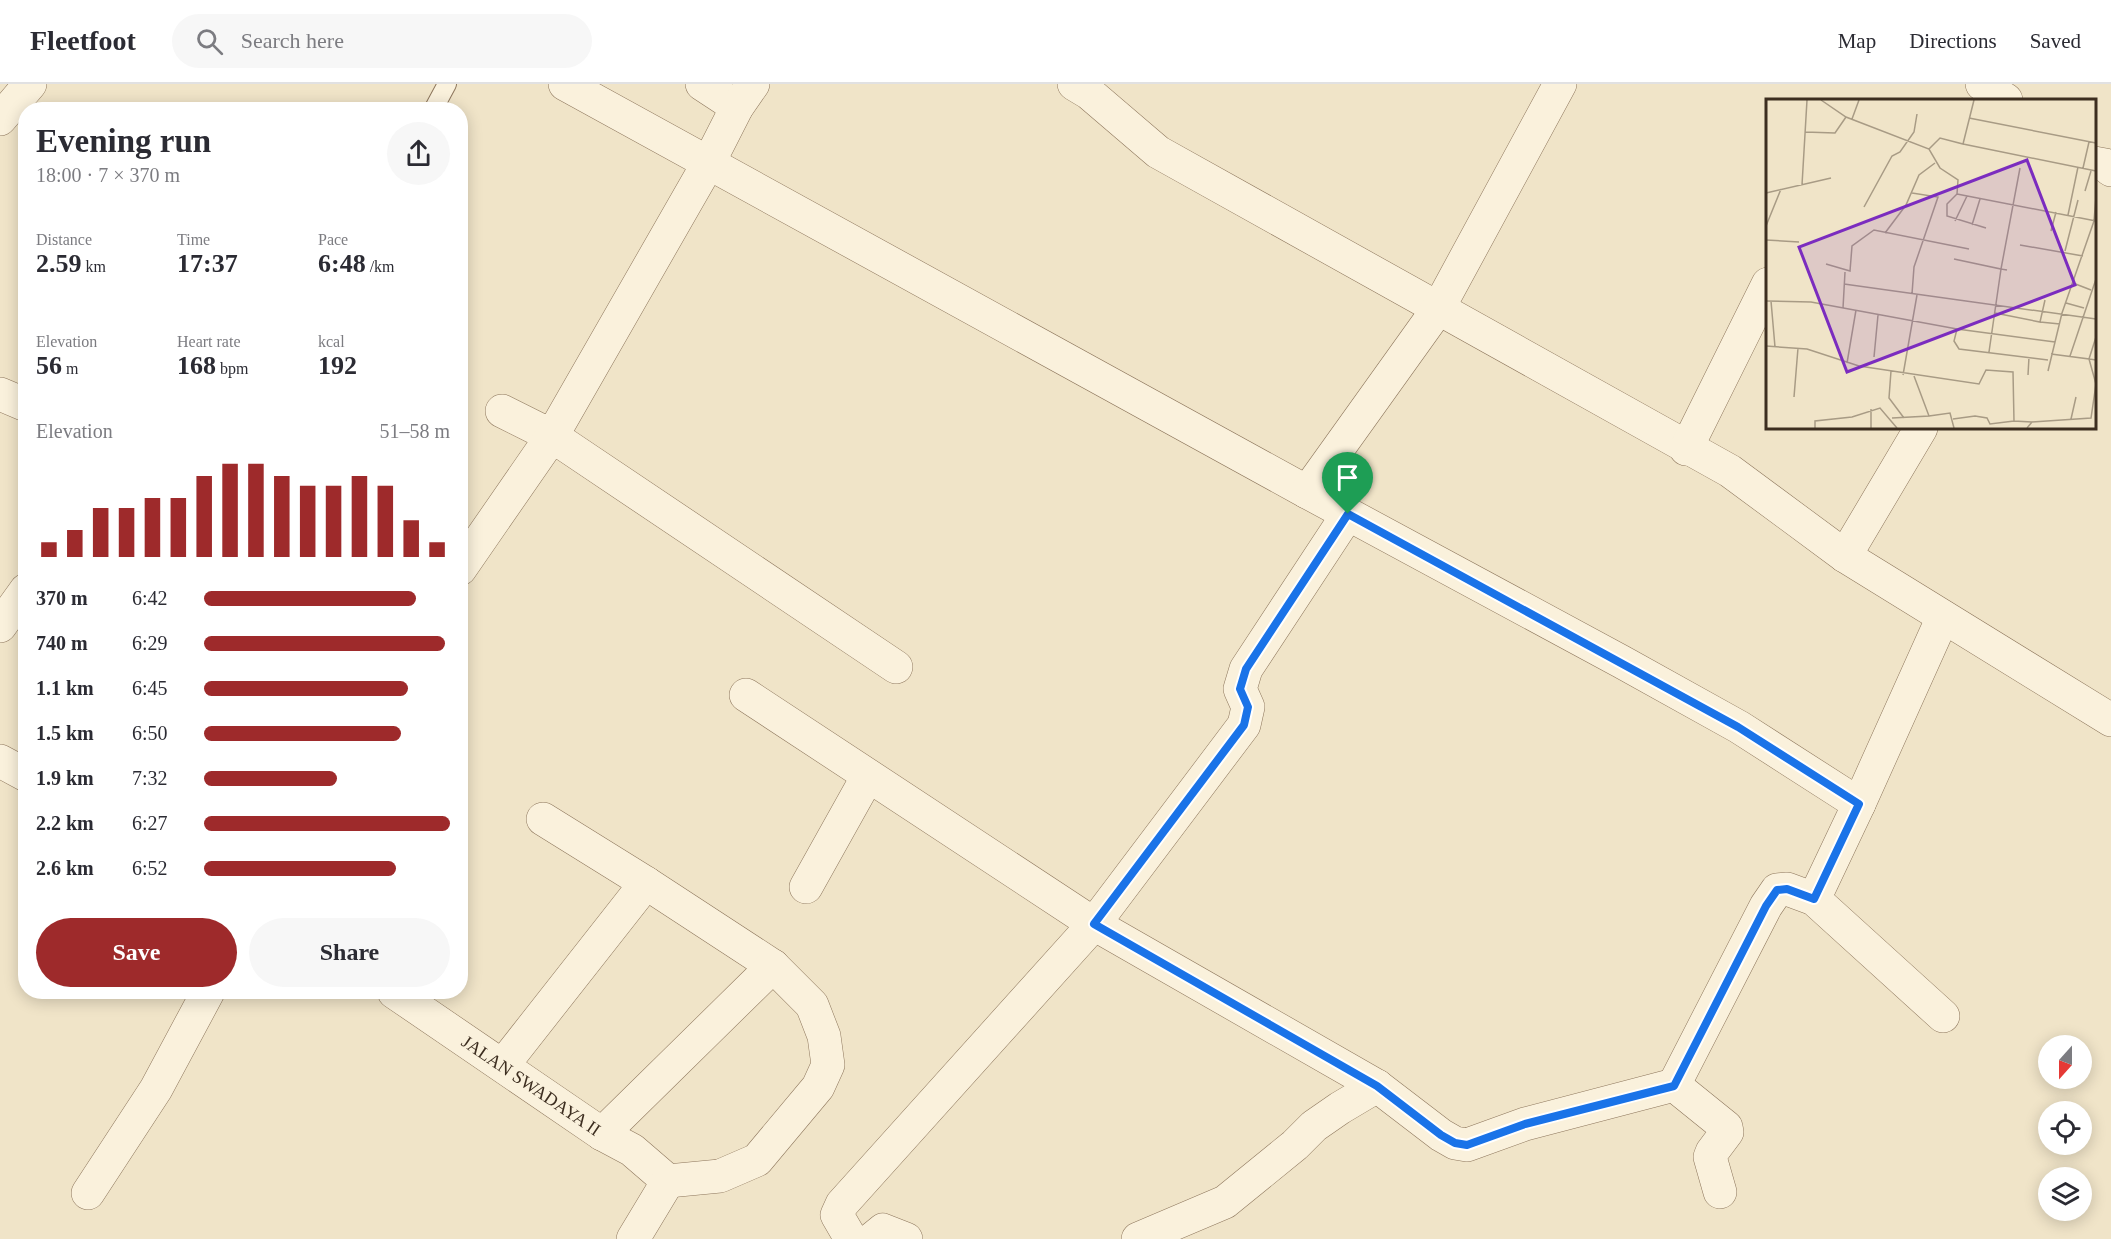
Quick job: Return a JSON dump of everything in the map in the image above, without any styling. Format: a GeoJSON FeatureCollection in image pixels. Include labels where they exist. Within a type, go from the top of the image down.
{"type":"FeatureCollection","features":[{"type":"Feature","properties":{"kind":"street"},"geometry":{"type":"LineString","coordinates":[[565,84],[1738,727],[1859,804]]}},
{"type":"Feature","properties":{"kind":"street"},"geometry":{"type":"LineString","coordinates":[[468,557],[552,436],[745,95],[702,84]]}},
{"type":"Feature","properties":{"kind":"street"},"geometry":{"type":"LineString","coordinates":[[1307,492],[1438,309],[1560,84]]}},
{"type":"Feature","properties":{"kind":"street"},"geometry":{"type":"LineString","coordinates":[[1982,84],[2004,99]]}},
{"type":"Feature","properties":{"kind":"street"},"geometry":{"type":"LineString","coordinates":[[1086,87],[1158,152],[1730,471],[1845,556],[2111,720]]}},
{"type":"Feature","properties":{"kind":"street"},"geometry":{"type":"LineString","coordinates":[[1686,448],[1766,286]]}},
{"type":"Feature","properties":{"kind":"street"},"geometry":{"type":"LineString","coordinates":[[0,394],[18,402]]}},
{"type":"Feature","properties":{"kind":"street"},"geometry":{"type":"LineString","coordinates":[[502,411],[552,436],[896,667]]}},
{"type":"Feature","properties":{"kind":"street"},"geometry":{"type":"LineString","coordinates":[[1845,556],[1920,429]]}},
{"type":"Feature","properties":{"kind":"street"},"geometry":{"type":"LineString","coordinates":[[851,1239],[837,1215],[842,1204],[1094,924],[1244,725],[1248,707],[1240,689],[1246,669],[1348,514]]}},
{"type":"Feature","properties":{"kind":"street"},"geometry":{"type":"LineString","coordinates":[[0,626],[18,601]]}},
{"type":"Feature","properties":{"kind":"street"},"geometry":{"type":"LineString","coordinates":[[1814,899],[1944,617]]}},
{"type":"Feature","properties":{"kind":"street"},"geometry":{"type":"LineString","coordinates":[[746,695],[1094,924],[1377,1086],[1441,1135],[1455,1143],[1467,1145],[1525,1124],[1674,1086],[1766,906],[1777,890],[1787,889],[1814,899],[1943,1016]]}},
{"type":"Feature","properties":{"kind":"street"},"geometry":{"type":"LineString","coordinates":[[0,761],[18,771]]}},
{"type":"Feature","properties":{"kind":"street"},"geometry":{"type":"LineString","coordinates":[[806,887],[868,776]]}},
{"type":"Feature","properties":{"kind":"street"},"geometry":{"type":"LineString","coordinates":[[543,819],[773,966],[812,1005],[824,1036],[828,1065],[818,1087],[757,1160],[720,1176],[668,1181],[633,1239]]}},
{"type":"Feature","properties":{"kind":"street"},"geometry":{"type":"LineString","coordinates":[[503,1065],[646,883]]}},
{"type":"Feature","properties":{"kind":"street"},"geometry":{"type":"LineString","coordinates":[[602,1134],[773,966]]}},
{"type":"Feature","properties":{"kind":"street"},"geometry":{"type":"LineString","coordinates":[[88,1193],[156,1089],[204,999]]}},
{"type":"Feature","properties":{"kind":"street","name":"JALAN SWADAYA II"},"geometry":{"type":"LineString","coordinates":[[404,999],[602,1134],[632,1150],[668,1181]]}},
{"type":"Feature","properties":{"kind":"street"},"geometry":{"type":"LineString","coordinates":[[1138,1239],[1225,1202],[1314,1126],[1377,1086]]}},
{"type":"Feature","properties":{"kind":"street"},"geometry":{"type":"LineString","coordinates":[[1674,1086],[1726,1127],[1727,1132],[1710,1157],[1720,1192]]}},
{"type":"Feature","properties":{"kind":"street"},"geometry":{"type":"LineString","coordinates":[[872,1239],[883,1230],[906,1239]]}},
{"type":"Feature","properties":{"kind":"lane"},"geometry":{"type":"LineString","coordinates":[[437,102],[447,84]]}},
{"type":"Feature","properties":{"kind":"route"},"geometry":{"type":"LineString","coordinates":[[1348,514],[1738,727],[1859,804],[1814,899],[1787,889],[1777,890],[1766,906],[1674,1086],[1525,1124],[1467,1145],[1455,1143],[1441,1135],[1377,1086],[1094,924],[1244,725],[1248,707],[1240,689],[1246,669],[1348,514]]}}]}
